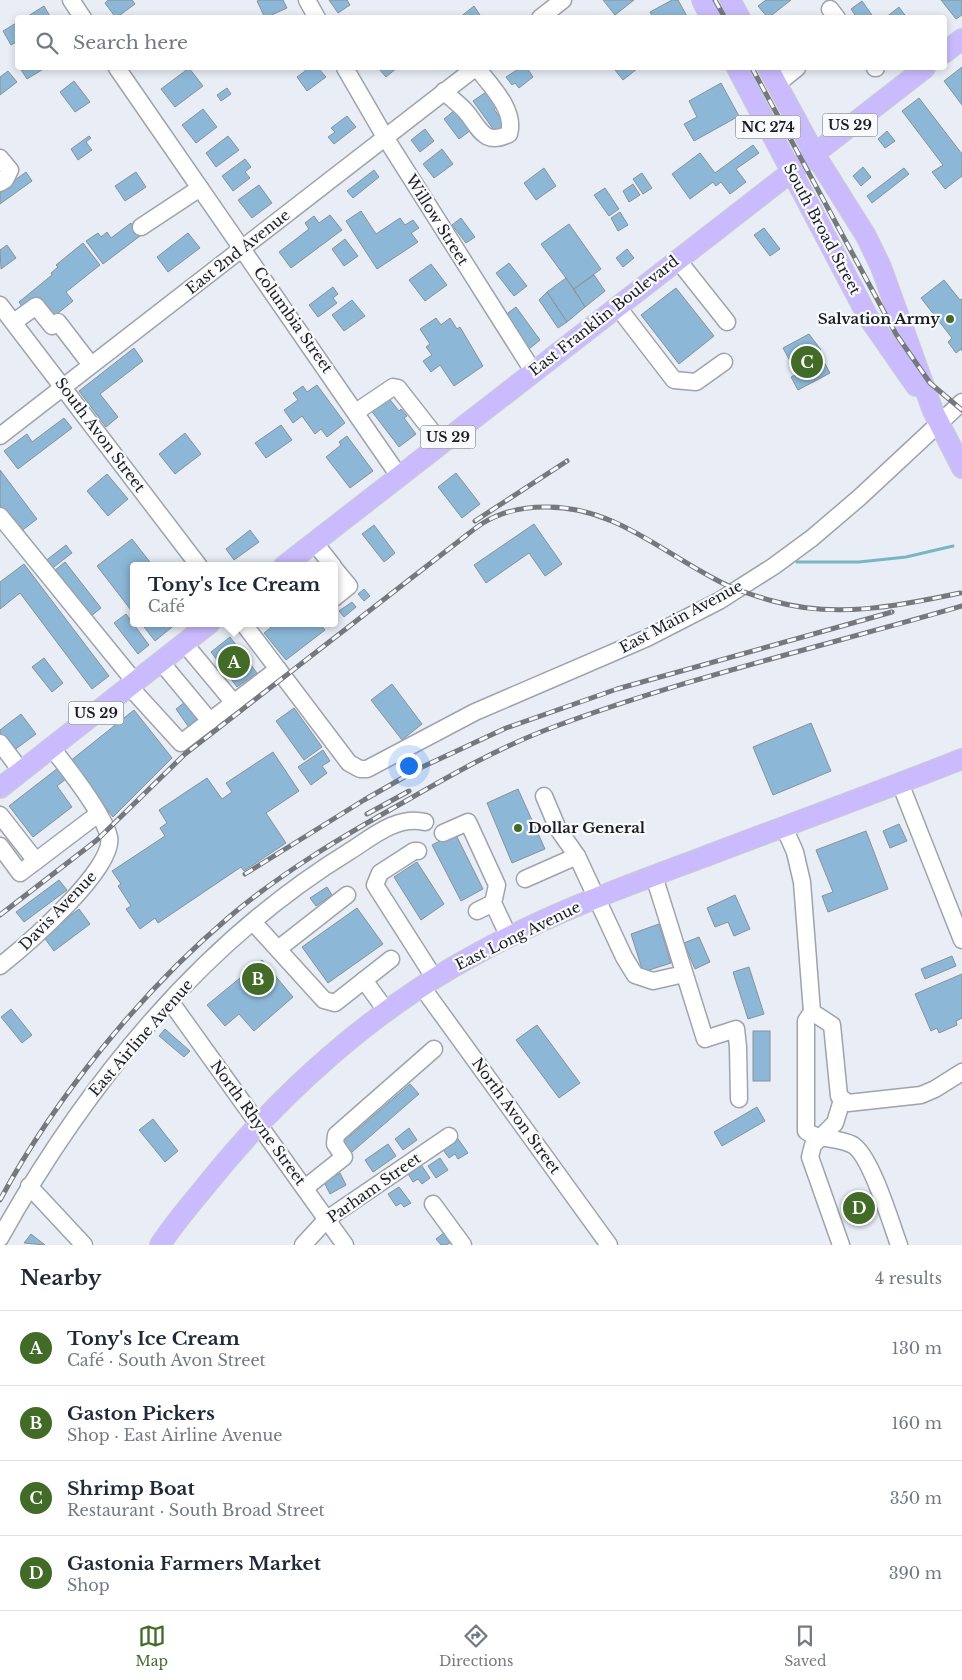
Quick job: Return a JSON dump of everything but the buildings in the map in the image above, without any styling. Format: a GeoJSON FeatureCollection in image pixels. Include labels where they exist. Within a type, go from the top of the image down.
{"type":"FeatureCollection","features":[{"type":"Feature","properties":{"kind":"main road"},"geometry":{"type":"LineString","coordinates":[[702,0],[710,15]]}},
{"type":"Feature","properties":{"kind":"main road"},"geometry":{"type":"LineString","coordinates":[[730,0],[738,15]]}},
{"type":"Feature","properties":{"kind":"main road"},"geometry":{"type":"LineString","coordinates":[[947,51],[962,39]]}},
{"type":"Feature","properties":{"kind":"main road","name":"South Broad Street"},"geometry":{"type":"LineString","coordinates":[[738,70],[868,317],[936,416]]}},
{"type":"Feature","properties":{"kind":"main road","name":"East Franklin Boulevard"},"geometry":{"type":"LineString","coordinates":[[291,562],[814,153],[916,70]]}},
{"type":"Feature","properties":{"kind":"main road","name":"South Broad Street"},"geometry":{"type":"LineString","coordinates":[[772,76],[814,153],[866,236],[882,267],[936,416]]}},
{"type":"Feature","properties":{"kind":"main road"},"geometry":{"type":"LineString","coordinates":[[936,416],[962,468]]}},
{"type":"Feature","properties":{"kind":"main road","name":"US 29"},"geometry":{"type":"LineString","coordinates":[[0,788],[205,627]]}},
{"type":"Feature","properties":{"kind":"main road","name":"East Long Avenue"},"geometry":{"type":"LineString","coordinates":[[160,1245],[219,1169],[258,1124],[321,1064],[386,1012],[429,983],[509,937],[598,897],[962,759]]}},
{"type":"Feature","properties":{"kind":"street"},"geometry":{"type":"LineString","coordinates":[[71,0],[81,15]]}},
{"type":"Feature","properties":{"kind":"street"},"geometry":{"type":"LineString","coordinates":[[307,0],[315,15]]}},
{"type":"Feature","properties":{"kind":"street"},"geometry":{"type":"LineString","coordinates":[[544,15],[563,0]]}},
{"type":"Feature","properties":{"kind":"street","name":"Columbia Street"},"geometry":{"type":"LineString","coordinates":[[118,70],[399,476]]}},
{"type":"Feature","properties":{"kind":"street","name":"Willow Street"},"geometry":{"type":"LineString","coordinates":[[346,70],[385,137],[533,371]]}},
{"type":"Feature","properties":{"kind":"street","name":"East 2nd Avenue"},"geometry":{"type":"LineString","coordinates":[[0,436],[473,70]]}},
{"type":"Feature","properties":{"kind":"street"},"geometry":{"type":"LineString","coordinates":[[444,91],[467,112],[476,127],[485,136],[495,139],[509,134],[511,128],[508,112],[477,70]]}},
{"type":"Feature","properties":{"kind":"street"},"geometry":{"type":"LineString","coordinates":[[772,76],[791,70]]}},
{"type":"Feature","properties":{"kind":"street"},"geometry":{"type":"LineString","coordinates":[[0,158],[10,170],[5,180],[0,184]]}},
{"type":"Feature","properties":{"kind":"street"},"geometry":{"type":"LineString","coordinates":[[141,228],[200,188]]}},
{"type":"Feature","properties":{"kind":"street"},"geometry":{"type":"LineString","coordinates":[[677,259],[727,322]]}},
{"type":"Feature","properties":{"kind":"street","name":"South Avon Street"},"geometry":{"type":"LineString","coordinates":[[0,305],[196,562]]}},
{"type":"Feature","properties":{"kind":"street"},"geometry":{"type":"LineString","coordinates":[[14,322],[36,306],[52,326],[58,322],[91,365]]}},
{"type":"Feature","properties":{"kind":"street"},"geometry":{"type":"LineString","coordinates":[[617,306],[674,380],[696,382],[724,362]]}},
{"type":"Feature","properties":{"kind":"street"},"geometry":{"type":"LineString","coordinates":[[356,412],[392,387],[398,388],[441,443]]}},
{"type":"Feature","properties":{"kind":"street","name":"East Main Avenue"},"geometry":{"type":"LineString","coordinates":[[278,670],[349,763],[360,770],[371,767],[474,712],[647,638],[719,601],[774,566],[812,538],[860,497],[936,416],[962,402]]}},
{"type":"Feature","properties":{"kind":"street"},"geometry":{"type":"LineString","coordinates":[[0,516],[132,684],[181,743],[278,670],[248,627]]}},
{"type":"Feature","properties":{"kind":"street"},"geometry":{"type":"LineString","coordinates":[[314,542],[329,562]]}},
{"type":"Feature","properties":{"kind":"street"},"geometry":{"type":"LineString","coordinates":[[338,573],[349,586],[338,595]]}},
{"type":"Feature","properties":{"kind":"street"},"geometry":{"type":"LineString","coordinates":[[184,643],[234,703]]}},
{"type":"Feature","properties":{"kind":"street"},"geometry":{"type":"LineString","coordinates":[[161,662],[210,720]]}},
{"type":"Feature","properties":{"kind":"street"},"geometry":{"type":"LineString","coordinates":[[0,743],[21,771]]}},
{"type":"Feature","properties":{"kind":"street","name":"Davis Avenue"},"geometry":{"type":"LineString","coordinates":[[0,966],[76,896],[97,872],[105,859],[110,839],[98,814],[66,766],[51,748]]}},
{"type":"Feature","properties":{"kind":"street"},"geometry":{"type":"LineString","coordinates":[[900,784],[962,940]]}},
{"type":"Feature","properties":{"kind":"street"},"geometry":{"type":"LineString","coordinates":[[544,796],[558,829],[577,856],[598,897],[624,957],[636,975],[653,981],[684,974]]}},
{"type":"Feature","properties":{"kind":"street"},"geometry":{"type":"LineString","coordinates":[[0,846],[20,873],[98,814]]}},
{"type":"Feature","properties":{"kind":"street"},"geometry":{"type":"LineString","coordinates":[[0,815],[36,861]]}},
{"type":"Feature","properties":{"kind":"street","name":"East Airline Avenue"},"geometry":{"type":"LineString","coordinates":[[0,1238],[29,1186],[96,1088],[170,1001],[205,964],[253,922],[332,861],[380,832],[405,821],[412,819],[425,822]]}},
{"type":"Feature","properties":{"kind":"street"},"geometry":{"type":"LineString","coordinates":[[443,833],[468,822],[497,885],[493,903],[509,937]]}},
{"type":"Feature","properties":{"kind":"street"},"geometry":{"type":"LineString","coordinates":[[784,827],[795,852],[802,882],[812,1012],[806,1021],[804,1120],[806,1131],[811,1136],[824,1136],[842,1140],[854,1146],[865,1156],[900,1245]]}},
{"type":"Feature","properties":{"kind":"street","name":"North Avon Street"},"geometry":{"type":"LineString","coordinates":[[418,851],[414,851],[380,873],[375,885],[429,983],[609,1245]]}},
{"type":"Feature","properties":{"kind":"street"},"geometry":{"type":"LineString","coordinates":[[525,879],[577,856]]}},
{"type":"Feature","properties":{"kind":"street"},"geometry":{"type":"LineString","coordinates":[[654,876],[705,1038],[736,1029],[739,1099]]}},
{"type":"Feature","properties":{"kind":"street"},"geometry":{"type":"LineString","coordinates":[[278,949],[347,896]]}},
{"type":"Feature","properties":{"kind":"street"},"geometry":{"type":"LineString","coordinates":[[477,911],[493,903]]}},
{"type":"Feature","properties":{"kind":"street"},"geometry":{"type":"LineString","coordinates":[[253,922],[324,1000],[335,1003],[391,959]]}},
{"type":"Feature","properties":{"kind":"street"},"geometry":{"type":"LineString","coordinates":[[364,980],[386,1012]]}},
{"type":"Feature","properties":{"kind":"street","name":"North Rhyne Street"},"geometry":{"type":"LineString","coordinates":[[170,1001],[346,1245]]}},
{"type":"Feature","properties":{"kind":"street"},"geometry":{"type":"LineString","coordinates":[[812,1012],[832,1025],[837,1090],[842,1100],[848,1103],[921,1096],[935,1090],[962,1072]]}},
{"type":"Feature","properties":{"kind":"street"},"geometry":{"type":"LineString","coordinates":[[305,1188],[344,1157],[335,1144],[336,1135],[434,1049]]}},
{"type":"Feature","properties":{"kind":"street"},"geometry":{"type":"LineString","coordinates":[[841,1245],[810,1157],[813,1145],[835,1123],[842,1100]]}},
{"type":"Feature","properties":{"kind":"street","name":"Parham Street"},"geometry":{"type":"LineString","coordinates":[[303,1245],[327,1219],[449,1136]]}},
{"type":"Feature","properties":{"kind":"street"},"geometry":{"type":"LineString","coordinates":[[29,1186],[84,1245]]}},
{"type":"Feature","properties":{"kind":"street"},"geometry":{"type":"LineString","coordinates":[[433,1204],[463,1245]]}},
{"type":"Feature","properties":{"kind":"waterway"},"geometry":{"type":"LineString","coordinates":[[797,562],[859,562],[906,557],[953,546]]}},
{"type":"Feature","properties":{"kind":"railway"},"geometry":{"type":"LineString","coordinates":[[715,0],[723,15]]}},
{"type":"Feature","properties":{"kind":"railway"},"geometry":{"type":"LineString","coordinates":[[753,70],[896,334],[930,383],[962,410]]}},
{"type":"Feature","properties":{"kind":"railway"},"geometry":{"type":"LineString","coordinates":[[475,521],[567,461]]}},
{"type":"Feature","properties":{"kind":"railway"},"geometry":{"type":"LineString","coordinates":[[0,915],[97,840],[185,754],[474,529],[490,519],[505,513],[521,509],[545,507],[569,509],[613,521],[720,582],[757,596],[796,606],[843,610],[866,609],[960,593]]}},
{"type":"Feature","properties":{"kind":"railway"},"geometry":{"type":"LineString","coordinates":[[0,1200],[46,1123],[73,1086],[132,1013],[163,979],[195,947],[249,901],[291,870],[358,828],[476,762],[551,728],[652,693],[962,606]]}},
{"type":"Feature","properties":{"kind":"railway"},"geometry":{"type":"LineString","coordinates":[[245,874],[364,800],[420,768],[506,728],[617,689],[892,612]]}},
{"type":"Feature","properties":{"kind":"railway"},"geometry":{"type":"LineString","coordinates":[[367,814],[409,791]]}},
{"type":"Feature","properties":{"kind":"place","name":"Salvation Army"},"geometry":{"type":"Point","coordinates":[950,319]}},
{"type":"Feature","properties":{"kind":"place","name":"Shrimp Boat"},"geometry":{"type":"Point","coordinates":[807,362]}},
{"type":"Feature","properties":{"kind":"place","name":"Tony's Ice Cream"},"geometry":{"type":"Point","coordinates":[234,662]}},
{"type":"Feature","properties":{"kind":"place","name":"Dollar General"},"geometry":{"type":"Point","coordinates":[518,828]}},
{"type":"Feature","properties":{"kind":"place","name":"Gaston Pickers"},"geometry":{"type":"Point","coordinates":[258,979]}},
{"type":"Feature","properties":{"kind":"place","name":"Gastonia Farmers Market"},"geometry":{"type":"Point","coordinates":[859,1208]}}]}
